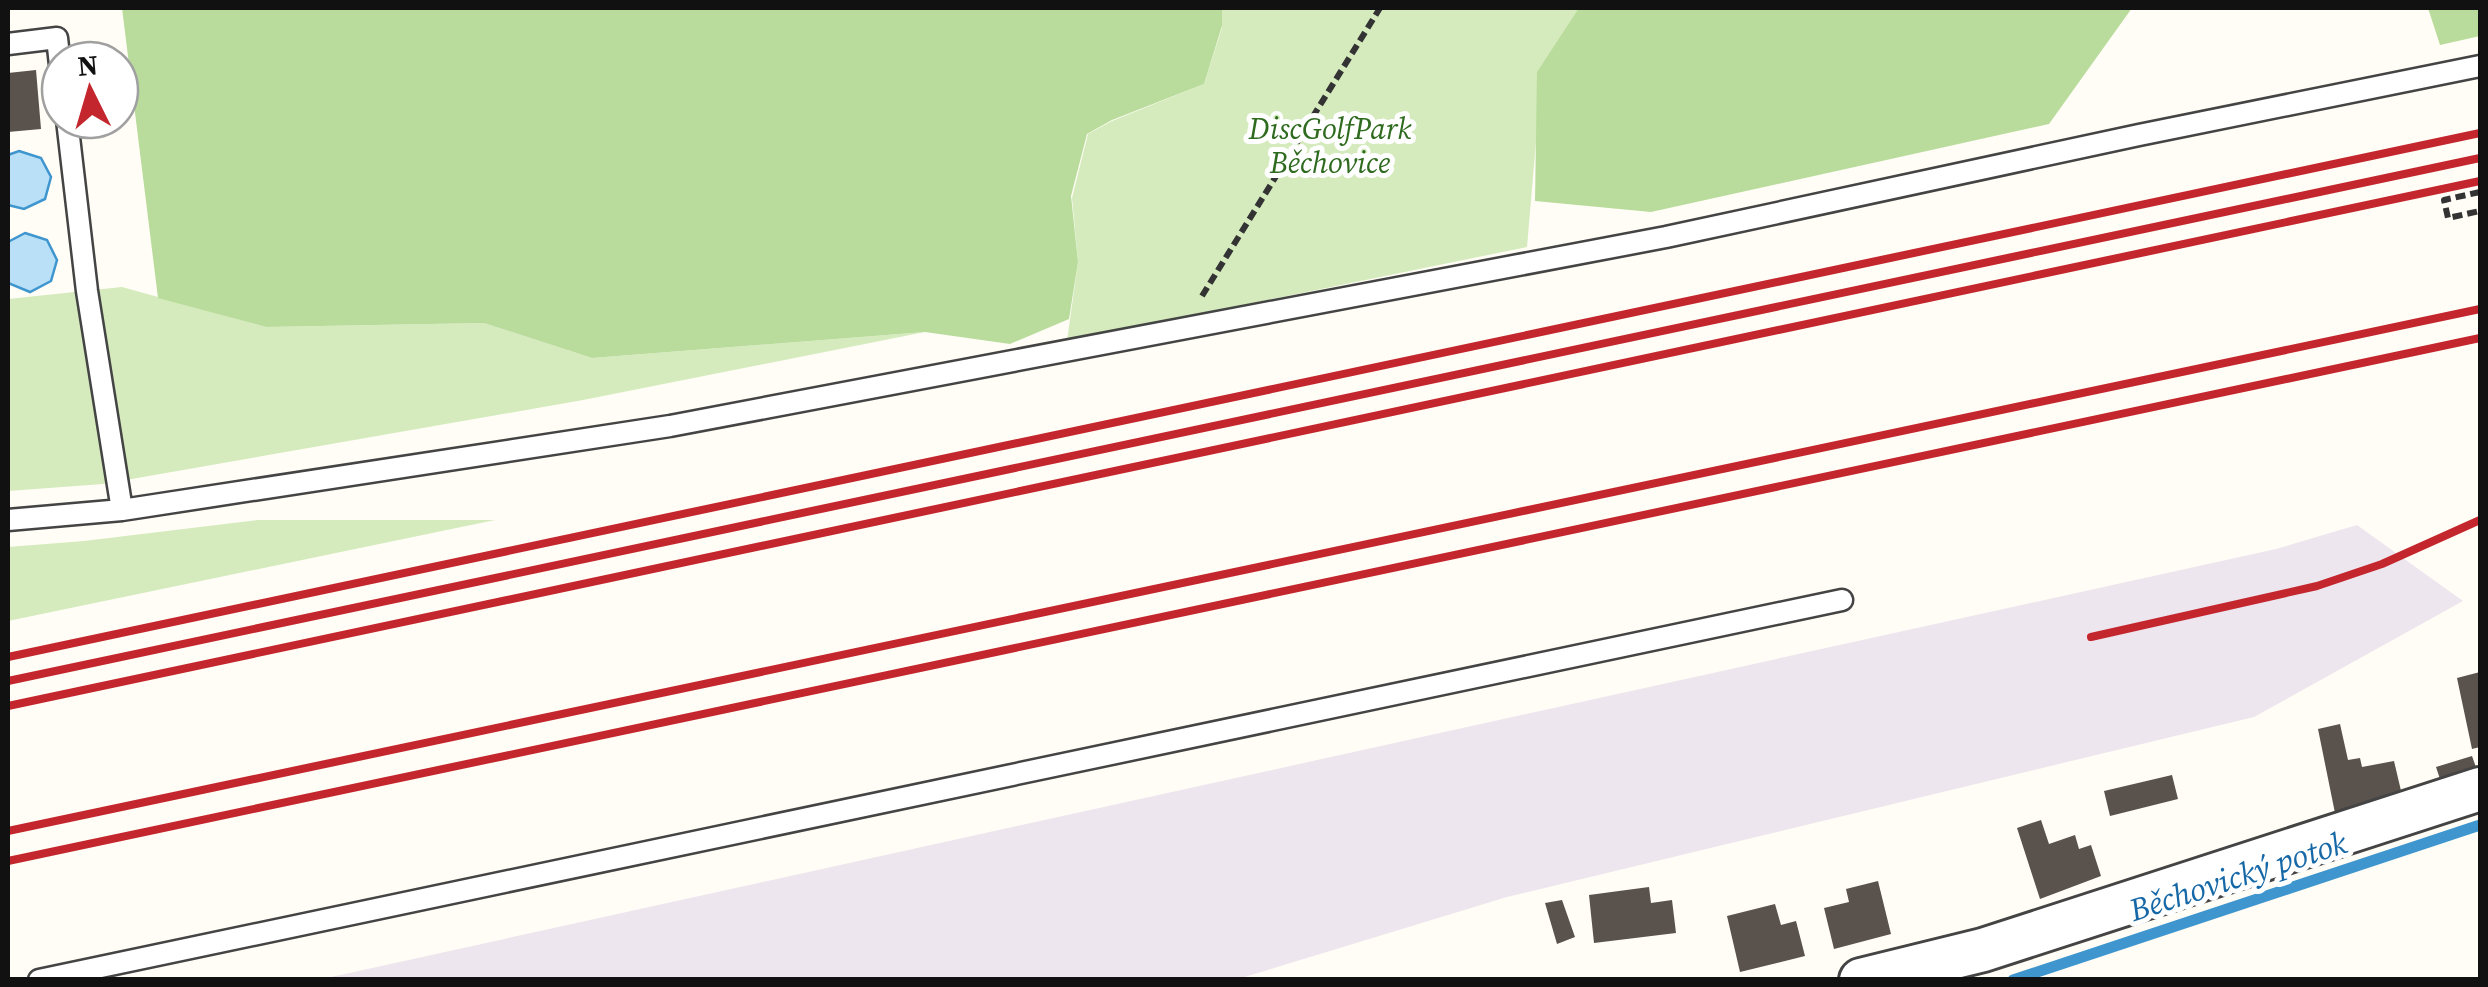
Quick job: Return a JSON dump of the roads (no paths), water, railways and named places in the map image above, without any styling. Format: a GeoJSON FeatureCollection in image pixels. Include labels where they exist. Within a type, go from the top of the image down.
{"type":"FeatureCollection","features":[{"type":"Feature","properties":{"kind":"street"},"geometry":{"type":"LineString","coordinates":[[1861,980],[1982,950],[2480,789]]}},
{"type":"Feature","properties":{"kind":"lane"},"geometry":{"type":"LineString","coordinates":[[8,44],[40,40]]}},
{"type":"Feature","properties":{"kind":"lane"},"geometry":{"type":"LineString","coordinates":[[8,520],[122,510],[670,426],[1666,237],[2480,66]]}},
{"type":"Feature","properties":{"kind":"lane"},"geometry":{"type":"LineString","coordinates":[[68,140],[87,291],[122,510]]}},
{"type":"Feature","properties":{"kind":"lane"},"geometry":{"type":"LineString","coordinates":[[38,980],[1842,600]]}},
{"type":"Feature","properties":{"kind":"water"},"geometry":{"type":"Polygon","coordinates":[[[19,151],[41,158],[51,177],[45,199],[24,209],[8,205],[8,155],[19,151]]]}},
{"type":"Feature","properties":{"kind":"water"},"geometry":{"type":"Polygon","coordinates":[[[25,233],[47,240],[57,260],[51,281],[30,292],[8,283],[8,242],[25,233]]]}},
{"type":"Feature","properties":{"kind":"waterway","name":"Běchovický potok"},"geometry":{"type":"LineString","coordinates":[[2013,980],[2480,825]]}},
{"type":"Feature","properties":{"kind":"railway"},"geometry":{"type":"LineString","coordinates":[[8,657],[2480,133]]}},
{"type":"Feature","properties":{"kind":"railway"},"geometry":{"type":"LineString","coordinates":[[8,681],[2480,158]]}},
{"type":"Feature","properties":{"kind":"railway"},"geometry":{"type":"LineString","coordinates":[[8,706],[2480,181]]}},
{"type":"Feature","properties":{"kind":"railway"},"geometry":{"type":"LineString","coordinates":[[8,831],[2480,309]]}},
{"type":"Feature","properties":{"kind":"railway"},"geometry":{"type":"LineString","coordinates":[[8,861],[2480,338]]}},
{"type":"Feature","properties":{"kind":"railway"},"geometry":{"type":"LineString","coordinates":[[2091,637],[2317,586],[2382,564],[2480,520]]}},
{"type":"Feature","properties":{"kind":"park label","name":"DiscGolfPark Běchovice"},"geometry":{"type":"Point","coordinates":[1330,146]}}]}
